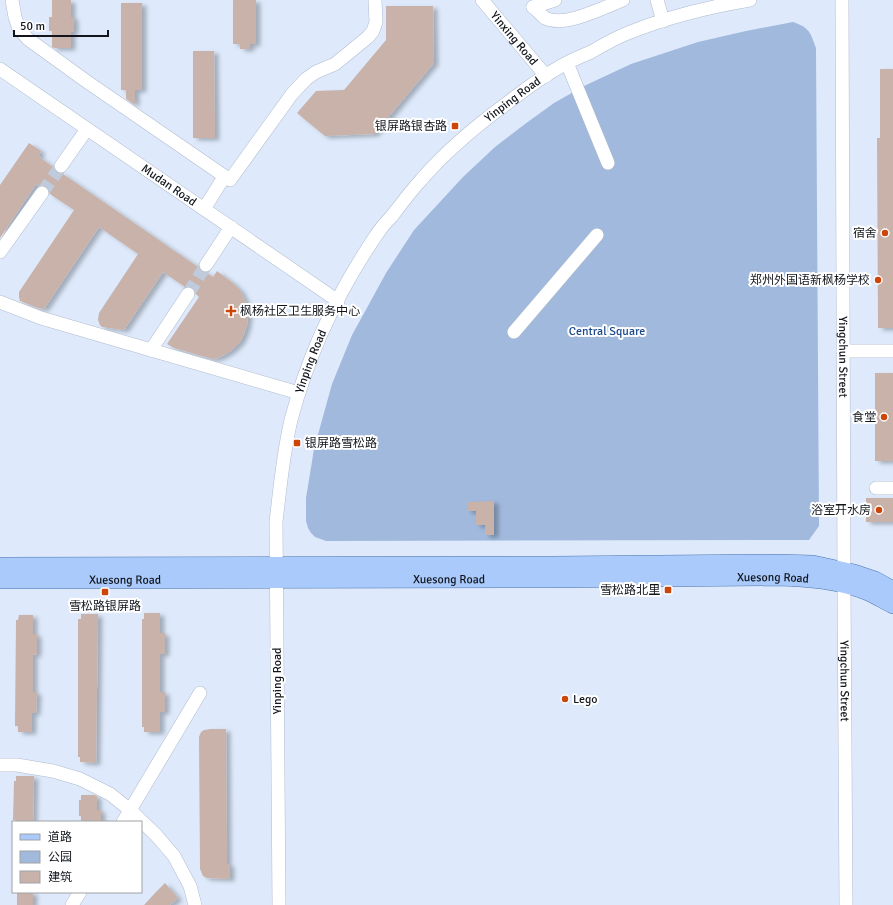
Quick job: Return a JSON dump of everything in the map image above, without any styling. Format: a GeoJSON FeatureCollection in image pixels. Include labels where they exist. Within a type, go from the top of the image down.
{"type":"FeatureCollection","features":[{"type":"Feature","properties":{"kind":"main road","name":"Xuesong Road"},"geometry":{"type":"LineString","coordinates":[[0,566],[561,579],[777,577],[844,578],[854,573],[875,580],[893,590]]}},
{"type":"Feature","properties":{"kind":"main road","name":"Xuesong Road"},"geometry":{"type":"LineString","coordinates":[[0,580],[277,572]]}},
{"type":"Feature","properties":{"kind":"main road","name":"Xuesong Road"},"geometry":{"type":"LineString","coordinates":[[844,578],[893,605]]}},
{"type":"Feature","properties":{"kind":"street"},"geometry":{"type":"LineString","coordinates":[[12,0],[19,29],[28,39],[86,81],[230,180],[292,94],[306,79],[316,72],[335,64],[368,37],[373,31],[376,22],[376,0]]}},
{"type":"Feature","properties":{"kind":"street","name":"Yinxing Road"},"geometry":{"type":"LineString","coordinates":[[482,0],[546,76]]}},
{"type":"Feature","properties":{"kind":"street"},"geometry":{"type":"LineString","coordinates":[[555,0],[533,7],[546,18],[560,21],[574,19],[623,0]]}},
{"type":"Feature","properties":{"kind":"street"},"geometry":{"type":"LineString","coordinates":[[657,0],[663,21]]}},
{"type":"Feature","properties":{"kind":"street","name":"Yinping Road"},"geometry":{"type":"LineString","coordinates":[[279,905],[276,522],[281,476],[291,421],[320,338],[338,301],[376,235],[421,180],[470,132],[516,96],[567,63],[627,33],[663,21],[702,4],[720,5],[750,0]]}},
{"type":"Feature","properties":{"kind":"street","name":"Yingchun Street"},"geometry":{"type":"LineString","coordinates":[[842,0],[846,905]]}},
{"type":"Feature","properties":{"kind":"street"},"geometry":{"type":"LineString","coordinates":[[567,63],[608,163]]}},
{"type":"Feature","properties":{"kind":"street","name":"Mudan Road"},"geometry":{"type":"LineString","coordinates":[[0,69],[338,301]]}},
{"type":"Feature","properties":{"kind":"street"},"geometry":{"type":"LineString","coordinates":[[60,166],[87,129]]}},
{"type":"Feature","properties":{"kind":"street"},"geometry":{"type":"LineString","coordinates":[[204,209],[224,177]]}},
{"type":"Feature","properties":{"kind":"street"},"geometry":{"type":"LineString","coordinates":[[0,252],[42,193]]}},
{"type":"Feature","properties":{"kind":"street"},"geometry":{"type":"LineString","coordinates":[[206,265],[231,228]]}},
{"type":"Feature","properties":{"kind":"street"},"geometry":{"type":"LineString","coordinates":[[514,332],[597,234]]}},
{"type":"Feature","properties":{"kind":"street"},"geometry":{"type":"LineString","coordinates":[[151,350],[188,294]]}},
{"type":"Feature","properties":{"kind":"street"},"geometry":{"type":"LineString","coordinates":[[0,302],[41,318],[300,393]]}},
{"type":"Feature","properties":{"kind":"street"},"geometry":{"type":"LineString","coordinates":[[843,351],[893,351]]}},
{"type":"Feature","properties":{"kind":"street"},"geometry":{"type":"LineString","coordinates":[[876,488],[893,488]]}},
{"type":"Feature","properties":{"kind":"street"},"geometry":{"type":"LineString","coordinates":[[124,821],[200,693]]}},
{"type":"Feature","properties":{"kind":"street"},"geometry":{"type":"LineString","coordinates":[[0,765],[17,765],[53,771],[80,779],[110,794],[141,821]]}},
{"type":"Feature","properties":{"kind":"street"},"geometry":{"type":"LineString","coordinates":[[142,822],[174,856],[190,886],[195,905]]}},
{"type":"Feature","properties":{"kind":"street"},"geometry":{"type":"LineString","coordinates":[[72,905],[79,893]]}},
{"type":"Feature","properties":{"kind":"green space","name":"Central Square"},"geometry":{"type":"Polygon","coordinates":[[[793,22],[803,26],[809,31],[816,48],[819,526],[809,540],[326,541],[315,537],[308,528],[306,521],[306,498],[314,449],[332,384],[352,335],[386,273],[414,230],[463,177],[495,147],[525,124],[554,103],[584,86],[631,64],[698,42],[793,22]]]}},
{"type":"Feature","properties":{"kind":"building"},"geometry":{"type":"Polygon","coordinates":[[[52,0],[71,0],[71,17],[74,17],[74,32],[71,32],[71,48],[52,47],[52,31],[49,31],[49,17],[52,17],[52,0]]]}},
{"type":"Feature","properties":{"kind":"building"},"geometry":{"type":"Polygon","coordinates":[[[233,0],[256,0],[256,44],[250,44],[250,49],[240,49],[240,44],[233,44],[233,0]]]}},
{"type":"Feature","properties":{"kind":"building"},"geometry":{"type":"Polygon","coordinates":[[[121,3],[142,3],[142,90],[135,90],[135,105],[126,99],[126,90],[121,90],[121,3]]]}},
{"type":"Feature","properties":{"kind":"building"},"geometry":{"type":"Polygon","coordinates":[[[386,6],[433,6],[434,63],[374,134],[325,136],[297,113],[316,91],[344,90],[386,40],[386,6]]]}},
{"type":"Feature","properties":{"kind":"building"},"geometry":{"type":"Polygon","coordinates":[[[193,51],[214,51],[215,138],[193,138],[193,51]]]}},
{"type":"Feature","properties":{"kind":"building","name":"宿舍"},"geometry":{"type":"Polygon","coordinates":[[[880,69],[893,69],[893,328],[878,328],[877,138],[880,138],[880,69]]]}},
{"type":"Feature","properties":{"kind":"building"},"geometry":{"type":"Polygon","coordinates":[[[29,143],[41,151],[38,156],[53,167],[57,173],[63,174],[198,267],[202,272],[213,277],[217,271],[233,283],[240,290],[247,307],[247,325],[240,342],[226,354],[212,359],[174,348],[167,344],[199,297],[193,288],[189,286],[185,287],[163,272],[124,330],[102,327],[98,320],[99,313],[138,254],[99,227],[44,309],[20,301],[19,292],[74,210],[50,194],[49,189],[46,186],[39,186],[36,184],[0,238],[0,185],[29,143]]]}},
{"type":"Feature","properties":{"kind":"building","name":"食堂"},"geometry":{"type":"Polygon","coordinates":[[[875,373],[893,373],[893,461],[875,461],[875,373]]]}},
{"type":"Feature","properties":{"kind":"building","name":"浴室开水房"},"geometry":{"type":"Polygon","coordinates":[[[866,498],[893,498],[893,522],[866,522],[866,498]]]}},
{"type":"Feature","properties":{"kind":"building"},"geometry":{"type":"Polygon","coordinates":[[[494,501],[494,535],[485,535],[485,525],[476,525],[476,511],[467,511],[467,502],[494,501]]]}},
{"type":"Feature","properties":{"kind":"building"},"geometry":{"type":"Polygon","coordinates":[[[144,613],[160,613],[160,633],[165,633],[165,654],[160,654],[160,692],[165,692],[165,712],[160,712],[160,732],[144,732],[144,727],[142,727],[142,619],[144,619],[144,613]]]}},
{"type":"Feature","properties":{"kind":"building"},"geometry":{"type":"Polygon","coordinates":[[[81,614],[98,614],[96,763],[80,762],[80,757],[78,757],[78,619],[81,619],[81,614]]]}},
{"type":"Feature","properties":{"kind":"building"},"geometry":{"type":"Polygon","coordinates":[[[19,615],[33,615],[33,634],[37,634],[37,655],[33,654],[33,692],[37,692],[36,713],[32,713],[32,732],[18,732],[18,726],[15,726],[16,620],[18,620],[19,615]]]}},
{"type":"Feature","properties":{"kind":"building"},"geometry":{"type":"Polygon","coordinates":[[[226,729],[227,864],[230,864],[230,879],[207,878],[203,876],[200,869],[199,737],[201,732],[204,730],[226,729]]]}},
{"type":"Feature","properties":{"kind":"building"},"geometry":{"type":"Polygon","coordinates":[[[16,776],[34,776],[33,821],[13,820],[14,781],[16,781],[16,776]]]}},
{"type":"Feature","properties":{"kind":"building"},"geometry":{"type":"Polygon","coordinates":[[[81,795],[97,796],[97,810],[101,810],[101,821],[81,821],[81,816],[79,816],[79,800],[81,800],[81,795]]]}},
{"type":"Feature","properties":{"kind":"building"},"geometry":{"type":"Polygon","coordinates":[[[165,883],[178,898],[170,905],[144,905],[156,892],[165,883]]]}},
{"type":"Feature","properties":{"kind":"building"},"geometry":{"type":"Polygon","coordinates":[[[17,893],[33,893],[33,905],[17,905],[17,893]]]}},
{"type":"Feature","properties":{"kind":"tunnel"},"geometry":{"type":"LineString","coordinates":[[42,193],[61,166]]}},
{"type":"Feature","properties":{"kind":"tunnel"},"geometry":{"type":"LineString","coordinates":[[188,294],[206,265]]}},
{"type":"Feature","properties":{"kind":"place","name":"银屏路银杏路"},"geometry":{"type":"Point","coordinates":[455,126]}},
{"type":"Feature","properties":{"kind":"place","name":"宿舍"},"geometry":{"type":"Point","coordinates":[885,233]}},
{"type":"Feature","properties":{"kind":"place","name":"郑州外国语新枫杨学校"},"geometry":{"type":"Point","coordinates":[878,280]}},
{"type":"Feature","properties":{"kind":"place","name":"枫杨社区卫生服务中心"},"geometry":{"type":"Point","coordinates":[231,311]}},
{"type":"Feature","properties":{"kind":"place","name":"食堂"},"geometry":{"type":"Point","coordinates":[884,417]}},
{"type":"Feature","properties":{"kind":"place","name":"银屏路雪松路"},"geometry":{"type":"Point","coordinates":[297,443]}},
{"type":"Feature","properties":{"kind":"place","name":"浴室开水房"},"geometry":{"type":"Point","coordinates":[879,510]}},
{"type":"Feature","properties":{"kind":"place","name":"雪松路北里"},"geometry":{"type":"Point","coordinates":[668,590]}},
{"type":"Feature","properties":{"kind":"place","name":"雪松路银屏路"},"geometry":{"type":"Point","coordinates":[105,592]}},
{"type":"Feature","properties":{"kind":"place","name":"Lego"},"geometry":{"type":"Point","coordinates":[565,699]}}]}
